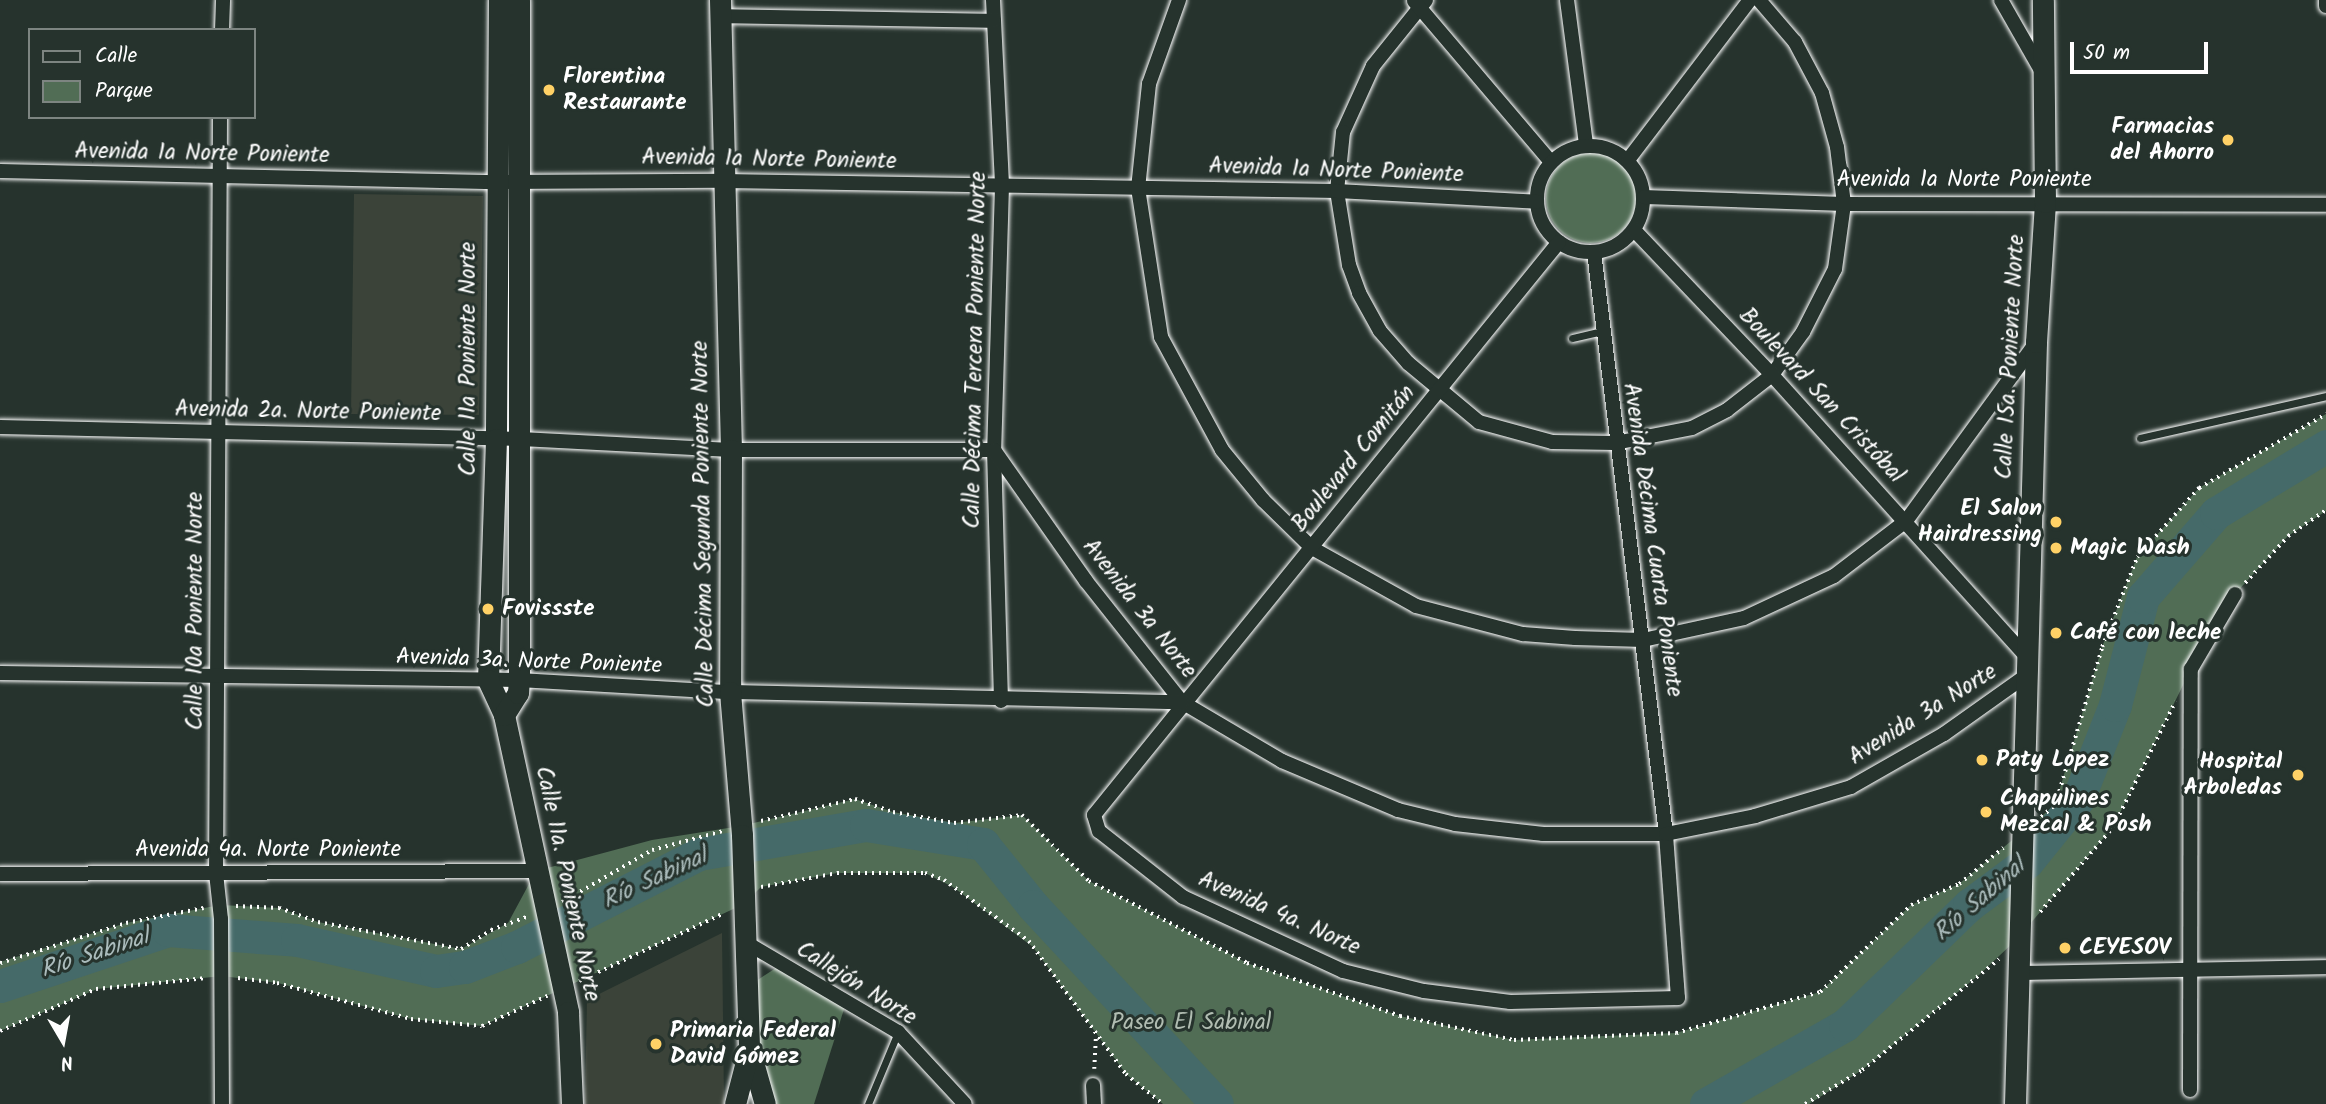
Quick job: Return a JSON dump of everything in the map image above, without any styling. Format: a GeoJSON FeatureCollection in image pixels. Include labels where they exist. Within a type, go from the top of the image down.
{"type":"FeatureCollection","features":[{"type":"Feature","properties":{"kind":"street"},"geometry":{"type":"LineString","coordinates":[[222,28],[223,0]]}},
{"type":"Feature","properties":{"kind":"street","name":"Calle 11a Poniente Norte"},"geometry":{"type":"LineString","coordinates":[[499,0],[496,439],[488,680],[504,715]]}},
{"type":"Feature","properties":{"kind":"street"},"geometry":{"type":"LineString","coordinates":[[504,715],[518,693],[519,680],[519,0]]}},
{"type":"Feature","properties":{"kind":"street","name":"Calle Décima Tercera Poniente Norte"},"geometry":{"type":"LineString","coordinates":[[993,0],[1002,186],[994,450],[1001,701]]}},
{"type":"Feature","properties":{"kind":"street"},"geometry":{"type":"LineString","coordinates":[[1179,0],[1149,84],[1138,188],[1161,337],[1188,394],[1222,450],[1263,500],[1311,548],[1416,606],[1467,622],[1523,634],[1643,640],[1744,618],[1834,576],[1906,521],[2036,342]]}},
{"type":"Feature","properties":{"kind":"street"},"geometry":{"type":"LineString","coordinates":[[1567,0],[1586,145]]}},
{"type":"Feature","properties":{"kind":"street"},"geometry":{"type":"LineString","coordinates":[[1628,160],[1750,0]]}},
{"type":"Feature","properties":{"kind":"street"},"geometry":{"type":"LineString","coordinates":[[1551,162],[1420,2],[1373,66],[1343,132],[1337,191],[1349,265],[1359,293],[1380,331],[1438,391],[1479,422],[1510,433],[1552,442],[1615,443],[1692,428],[1727,410],[1772,375],[1803,332],[1835,270],[1844,204],[1837,147],[1822,93],[1795,42],[1759,0]]}},
{"type":"Feature","properties":{"kind":"street"},"geometry":{"type":"LineString","coordinates":[[2001,0],[2042,73]]}},
{"type":"Feature","properties":{"kind":"street","name":"Calle 15a. Poniente Norte"},"geometry":{"type":"LineString","coordinates":[[2015,1104],[2016,973],[2028,666],[2036,342],[2045,202],[2043,0]]}},
{"type":"Feature","properties":{"kind":"street"},"geometry":{"type":"LineString","coordinates":[[2326,0],[2326,6]]}},
{"type":"Feature","properties":{"kind":"street"},"geometry":{"type":"LineString","coordinates":[[720,8],[994,21]]}},
{"type":"Feature","properties":{"kind":"street","name":"Calle Décima Segunda Poniente Norte"},"geometry":{"type":"LineString","coordinates":[[720,8],[731,450],[730,692],[741,831],[749,1048],[765,1104]]}},
{"type":"Feature","properties":{"kind":"street","name":"Calle 10a Poniente Norte"},"geometry":{"type":"LineString","coordinates":[[220,119],[220,678],[216,873],[221,912],[222,1104]]}},
{"type":"Feature","properties":{"kind":"street"},"geometry":{"type":"LineString","coordinates":[[1586,145],[1601,146],[1628,160],[1644,197],[1634,230],[1619,243],[1594,252],[1559,243],[1544,225],[1537,202],[1540,181],[1551,162],[1586,145]]}},
{"type":"Feature","properties":{"kind":"street","name":"Avenida 1a Norte Poniente"},"geometry":{"type":"LineString","coordinates":[[0,171],[219,178],[496,182],[724,181],[1337,191],[1537,202]]}},
{"type":"Feature","properties":{"kind":"street","name":"Avenida 1a Norte Poniente"},"geometry":{"type":"LineString","coordinates":[[1644,197],[1844,204],[2045,202],[2326,205]]}},
{"type":"Feature","properties":{"kind":"street","name":"Boulevard San Cristóbal"},"geometry":{"type":"LineString","coordinates":[[1634,230],[1906,521],[2028,666]]}},
{"type":"Feature","properties":{"kind":"street","name":"Boulevard Comitán"},"geometry":{"type":"LineString","coordinates":[[1094,824],[1094,815],[1182,702],[1559,243]]}},
{"type":"Feature","properties":{"kind":"street","name":"Avenida Décima Cuarta Poniente"},"geometry":{"type":"LineString","coordinates":[[1594,252],[1615,443],[1643,640],[1666,834],[1678,998]]}},
{"type":"Feature","properties":{"kind":"street","name":"Avenida 2a. Norte Poniente"},"geometry":{"type":"LineString","coordinates":[[0,427],[521,439],[731,450],[994,450]]}},
{"type":"Feature","properties":{"kind":"street","name":"Avenida 3a Norte"},"geometry":{"type":"LineString","coordinates":[[994,450],[1086,581],[1182,702],[1282,761],[1398,810],[1455,824],[1542,834],[1666,834],[1755,816],[1851,787],[1944,734],[2028,666]]}},
{"type":"Feature","properties":{"kind":"street"},"geometry":{"type":"LineString","coordinates":[[2190,1090],[2191,668],[2235,594]]}},
{"type":"Feature","properties":{"kind":"street","name":"Avenida 3a. Norte Poniente"},"geometry":{"type":"LineString","coordinates":[[0,673],[519,680],[730,692],[1001,701],[1182,702]]}},
{"type":"Feature","properties":{"kind":"street","name":"Calle 11a. Poniente Norte"},"geometry":{"type":"LineString","coordinates":[[504,715],[562,983],[572,1104]]}},
{"type":"Feature","properties":{"kind":"street","name":"Avenida 4a. Norte"},"geometry":{"type":"LineString","coordinates":[[1094,824],[1183,897],[1343,971],[1424,991],[1510,1002],[1678,998]]}},
{"type":"Feature","properties":{"kind":"street","name":"Avenida 4a. Norte Poniente"},"geometry":{"type":"LineString","coordinates":[[0,874],[536,871]]}},
{"type":"Feature","properties":{"kind":"street","name":"Callejón Norte"},"geometry":{"type":"LineString","coordinates":[[745,942],[898,1032],[965,1104]]}},
{"type":"Feature","properties":{"kind":"street"},"geometry":{"type":"LineString","coordinates":[[2016,973],[2192,967],[2326,967]]}},
{"type":"Feature","properties":{"kind":"street","name":"Calle Décima Segunda Poniente Norte"},"geometry":{"type":"LineString","coordinates":[[735,1104],[749,1048]]}},
{"type":"Feature","properties":{"kind":"street"},"geometry":{"type":"LineString","coordinates":[[1093,1085],[1094,1104]]}},
{"type":"Feature","properties":{"kind":"lane"},"geometry":{"type":"LineString","coordinates":[[1572,338],[1602,331]]}},
{"type":"Feature","properties":{"kind":"lane"},"geometry":{"type":"LineString","coordinates":[[2140,438],[2326,396]]}},
{"type":"Feature","properties":{"kind":"lane"},"geometry":{"type":"LineString","coordinates":[[868,1104],[898,1032]]}},
{"type":"Feature","properties":{"kind":"path"},"geometry":{"type":"LineString","coordinates":[[1676,1033],[1820,992],[1911,905],[1959,884],[2021,838],[2055,805],[2102,647],[2137,557],[2199,488],[2326,414]]}},
{"type":"Feature","properties":{"kind":"path"},"geometry":{"type":"LineString","coordinates":[[2235,594],[2288,536],[2326,510]]}},
{"type":"Feature","properties":{"kind":"path"},"geometry":{"type":"LineString","coordinates":[[1805,1104],[1862,1070],[2017,940],[2113,827],[2191,668]]}},
{"type":"Feature","properties":{"kind":"path"},"geometry":{"type":"LineString","coordinates":[[0,963],[126,923],[279,908],[318,922],[461,949],[491,930],[547,916],[652,850],[741,831],[855,799],[893,812],[954,823],[1022,815],[1089,881]]}},
{"type":"Feature","properties":{"kind":"path"},"geometry":{"type":"LineString","coordinates":[[0,1031],[96,989],[222,973],[278,983],[411,1019],[482,1026],[562,983],[744,901],[761,887],[824,876],[925,873],[944,880],[1029,941],[1126,1074],[1163,1104]]}},
{"type":"Feature","properties":{"kind":"path"},"geometry":{"type":"LineString","coordinates":[[1093,1085],[1096,1034]]}},
{"type":"Feature","properties":{"kind":"shaded area"},"geometry":{"type":"Polygon","coordinates":[[[354,194],[483,196],[479,415],[351,414],[354,194]]]}},
{"type":"Feature","properties":{"kind":"shaded area","name":"Primaria Federal David Gómez"},"geometry":{"type":"Polygon","coordinates":[[[722,933],[724,1104],[585,1104],[587,1000],[722,933]]]}},
{"type":"Feature","properties":{"kind":"green space"},"geometry":{"type":"Polygon","coordinates":[[[1591,153],[1608,157],[1623,166],[1632,181],[1636,198],[1632,215],[1623,230],[1608,239],[1591,243],[1574,239],[1559,230],[1550,215],[1546,198],[1550,181],[1559,166],[1574,157],[1591,153]]]}},
{"type":"Feature","properties":{"kind":"green space","name":"Paseo El Sabinal"},"geometry":{"type":"Polygon","coordinates":[[[2326,414],[2326,511],[2288,536],[2235,594],[2191,669],[2113,827],[2017,939],[1979,975],[1862,1070],[1809,1104],[1163,1104],[1126,1074],[1033,947],[953,887],[925,873],[837,873],[761,887],[744,904],[482,1026],[411,1019],[278,983],[222,976],[97,989],[0,1031],[0,962],[126,923],[220,905],[279,908],[318,922],[461,949],[508,923],[536,871],[652,840],[741,826],[855,799],[893,812],[954,823],[1022,815],[1089,881],[1247,963],[1400,1016],[1514,1040],[1676,1033],[1820,992],[1911,905],[1959,884],[2055,805],[2102,647],[2137,557],[2199,488],[2326,414]]]}},
{"type":"Feature","properties":{"kind":"green space"},"geometry":{"type":"Polygon","coordinates":[[[776,968],[845,1006],[814,1104],[772,1104],[755,1051],[756,981],[776,968]]]}},
{"type":"Feature","properties":{"kind":"waterway","name":"Río Sabinal"},"geometry":{"type":"LineString","coordinates":[[1706,1104],[1845,1025],[1969,905],[2027,862],[2078,799],[2115,705],[2143,597],[2216,513],[2326,446]]}},
{"type":"Feature","properties":{"kind":"waterway","name":"Río Sabinal"},"geometry":{"type":"LineString","coordinates":[[0,986],[168,930],[297,940],[436,971],[465,967],[517,947],[699,854],[866,825],[983,844],[1033,906],[1217,1104]]}},
{"type":"Feature","properties":{"kind":"place","name":"Florentina Restaurante"},"geometry":{"type":"Point","coordinates":[549,90]}},
{"type":"Feature","properties":{"kind":"place","name":"Farmacias del Ahorro"},"geometry":{"type":"Point","coordinates":[2228,140]}},
{"type":"Feature","properties":{"kind":"place","name":"El Salon Hairdressing"},"geometry":{"type":"Point","coordinates":[2056,522]}},
{"type":"Feature","properties":{"kind":"place","name":"Magic Wash"},"geometry":{"type":"Point","coordinates":[2056,548]}},
{"type":"Feature","properties":{"kind":"place","name":"Fovissste"},"geometry":{"type":"Point","coordinates":[488,609]}},
{"type":"Feature","properties":{"kind":"place","name":"Café con leche"},"geometry":{"type":"Point","coordinates":[2056,633]}},
{"type":"Feature","properties":{"kind":"place","name":"Paty Lopez"},"geometry":{"type":"Point","coordinates":[1982,760]}},
{"type":"Feature","properties":{"kind":"place","name":"Hospital Arboledas"},"geometry":{"type":"Point","coordinates":[2298,775]}},
{"type":"Feature","properties":{"kind":"place","name":"Chapulines Mezcal & Posh"},"geometry":{"type":"Point","coordinates":[1986,812]}},
{"type":"Feature","properties":{"kind":"place","name":"CEYESOV"},"geometry":{"type":"Point","coordinates":[2065,948]}},
{"type":"Feature","properties":{"kind":"place","name":"Primaria Federal David Gómez"},"geometry":{"type":"Point","coordinates":[656,1044]}}]}
